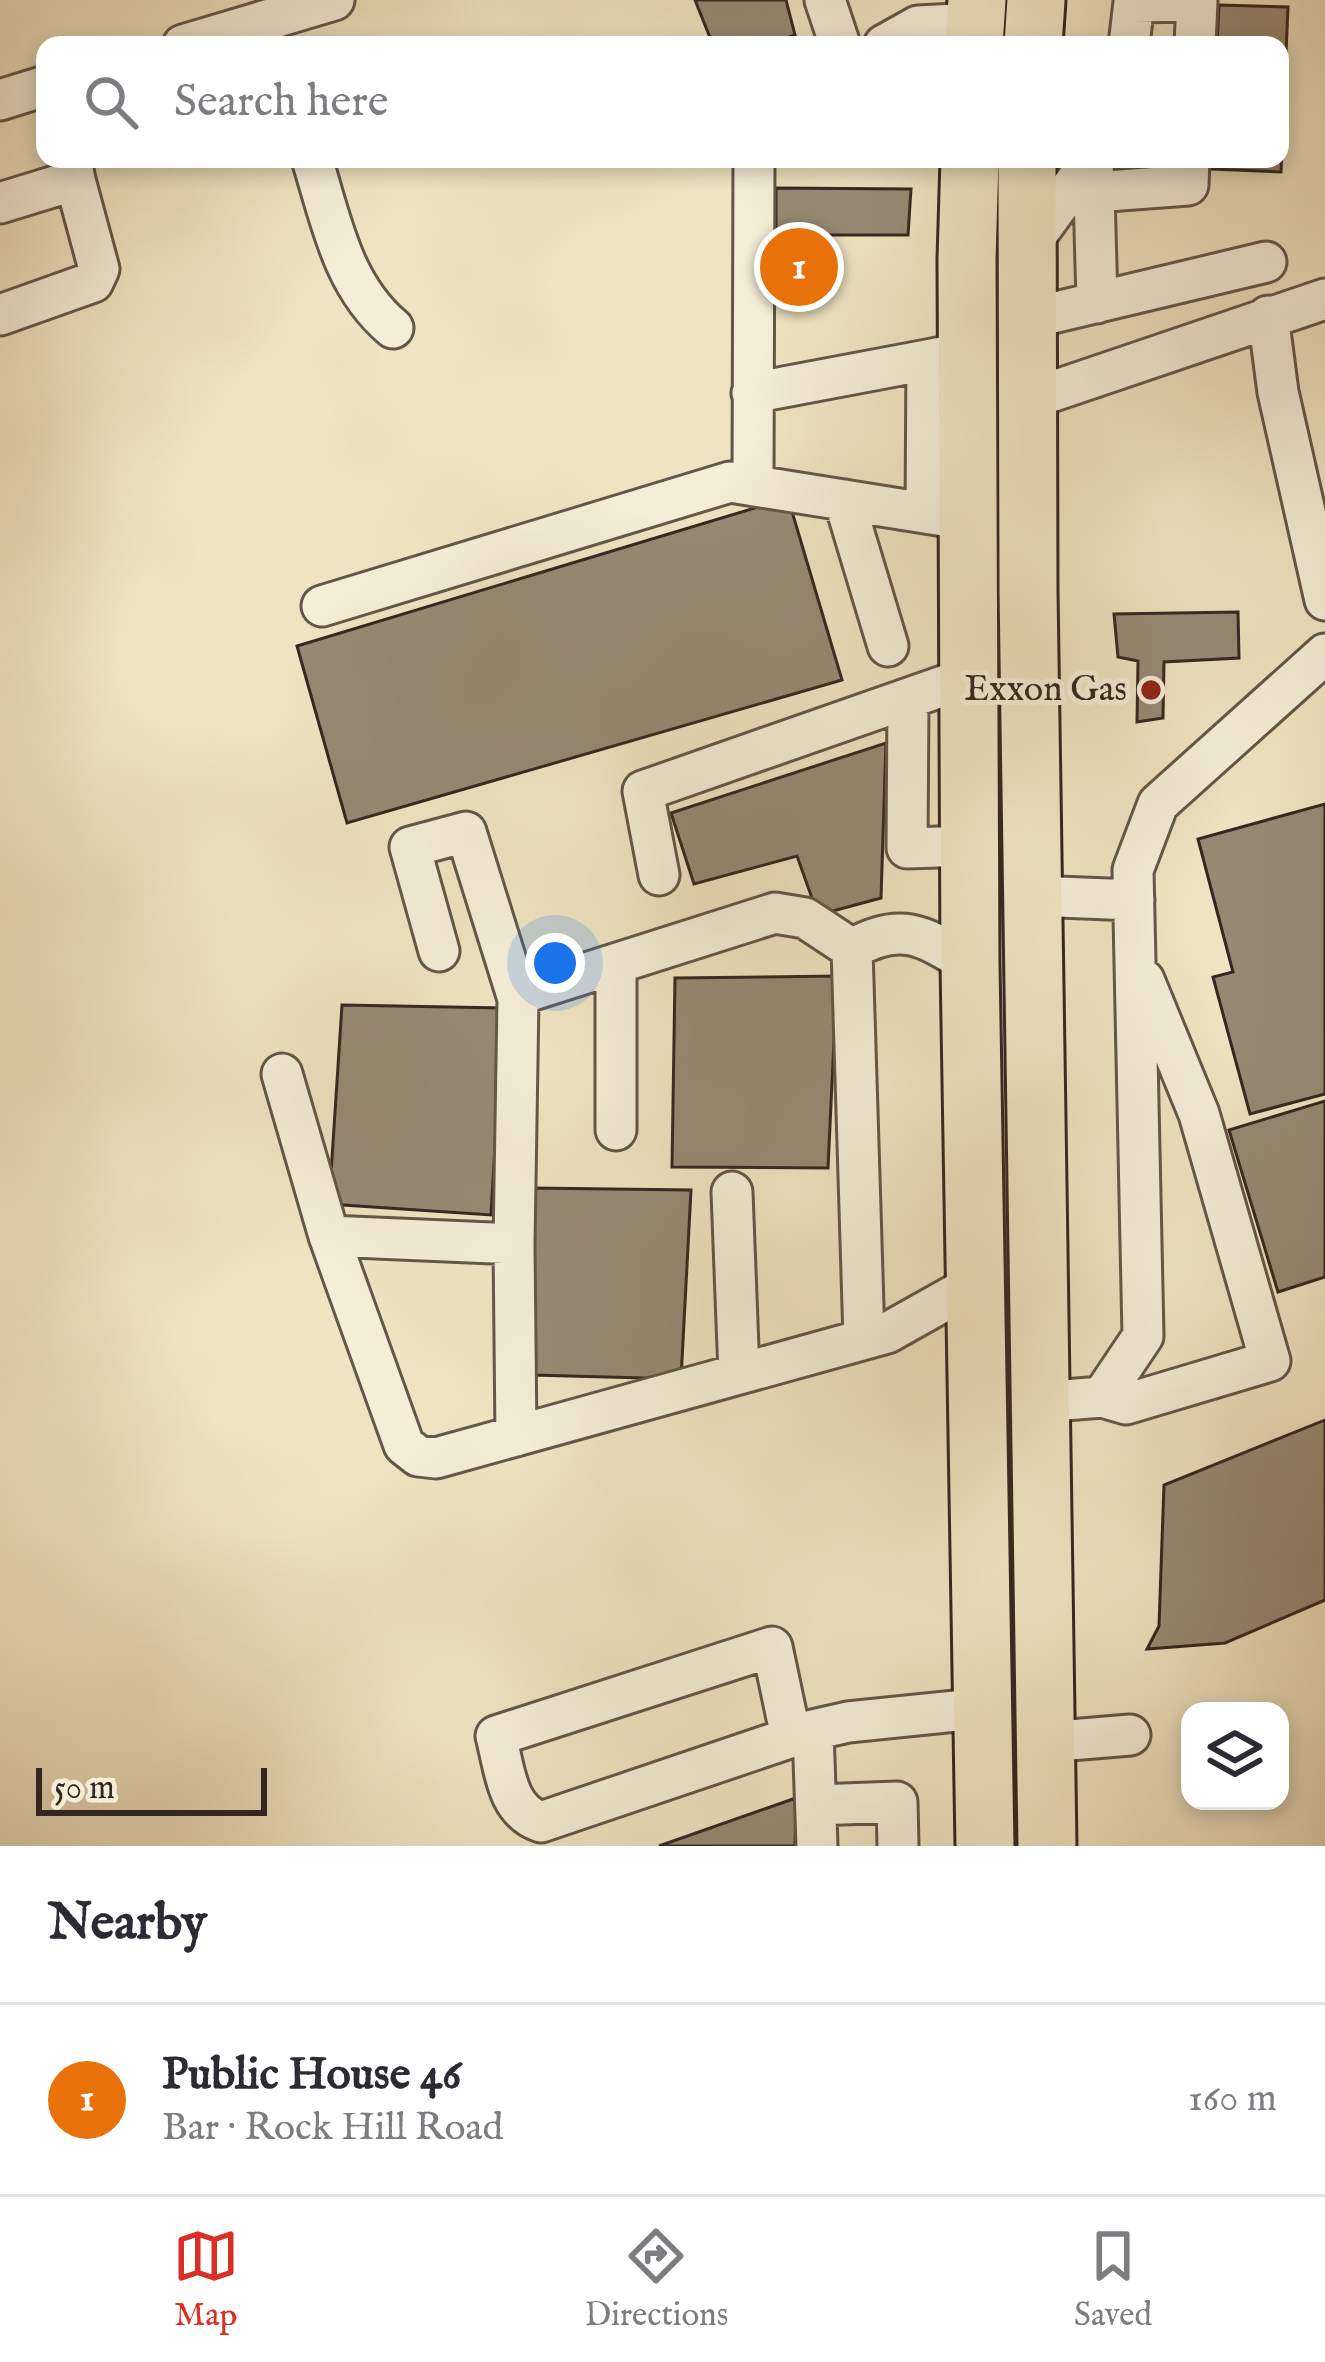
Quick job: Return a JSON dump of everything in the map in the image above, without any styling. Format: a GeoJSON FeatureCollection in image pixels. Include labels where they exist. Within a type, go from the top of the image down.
{"type":"FeatureCollection","features":[{"type":"Feature","properties":{"kind":"highway"},"geometry":{"type":"LineString","coordinates":[[969,168],[947,356],[948,516],[969,677],[985,1846]]}},
{"type":"Feature","properties":{"kind":"highway"},"geometry":{"type":"LineString","coordinates":[[1027,168],[1047,1846]]}},
{"type":"Feature","properties":{"kind":"street"},"geometry":{"type":"LineString","coordinates":[[273,32],[334,0]]}},
{"type":"Feature","properties":{"kind":"street"},"geometry":{"type":"LineString","coordinates":[[825,0],[837,36]]}},
{"type":"Feature","properties":{"kind":"street"},"geometry":{"type":"LineString","coordinates":[[1130,36],[1134,2],[1197,1],[1195,36]]}},
{"type":"Feature","properties":{"kind":"street"},"geometry":{"type":"LineString","coordinates":[[900,36],[917,26],[975,23]]}},
{"type":"Feature","properties":{"kind":"street"},"geometry":{"type":"LineString","coordinates":[[0,100],[36,89]]}},
{"type":"Feature","properties":{"kind":"street"},"geometry":{"type":"LineString","coordinates":[[315,168],[352,280],[371,309],[393,328]]}},
{"type":"Feature","properties":{"kind":"street"},"geometry":{"type":"LineString","coordinates":[[753,486],[754,168]]}},
{"type":"Feature","properties":{"kind":"street"},"geometry":{"type":"LineString","coordinates":[[1093,170],[1188,184],[1189,168]]}},
{"type":"Feature","properties":{"kind":"street"},"geometry":{"type":"LineString","coordinates":[[0,203],[73,169],[99,268],[93,282],[0,315]]}},
{"type":"Feature","properties":{"kind":"street"},"geometry":{"type":"LineString","coordinates":[[1027,248],[1093,170]]}},
{"type":"Feature","properties":{"kind":"street"},"geometry":{"type":"LineString","coordinates":[[1093,170],[1097,303]]}},
{"type":"Feature","properties":{"kind":"street"},"geometry":{"type":"LineString","coordinates":[[1027,319],[1265,262]]}},
{"type":"Feature","properties":{"kind":"street"},"geometry":{"type":"LineString","coordinates":[[1214,274],[1251,322],[1278,392],[1325,600]]}},
{"type":"Feature","properties":{"kind":"street"},"geometry":{"type":"LineString","coordinates":[[1027,400],[1325,299]]}},
{"type":"Feature","properties":{"kind":"street"},"geometry":{"type":"LineString","coordinates":[[752,393],[947,356]]}},
{"type":"Feature","properties":{"kind":"street"},"geometry":{"type":"LineString","coordinates":[[322,606],[730,482],[948,516]]}},
{"type":"Feature","properties":{"kind":"street"},"geometry":{"type":"LineString","coordinates":[[844,500],[888,646]]}},
{"type":"Feature","properties":{"kind":"street"},"geometry":{"type":"LineString","coordinates":[[1102,1397],[1143,1336],[1133,870],[1158,804],[1325,654]]}},
{"type":"Feature","properties":{"kind":"street"},"geometry":{"type":"LineString","coordinates":[[659,875],[643,791],[969,677]]}},
{"type":"Feature","properties":{"kind":"street"},"geometry":{"type":"LineString","coordinates":[[908,698],[907,848],[970,846]]}},
{"type":"Feature","properties":{"kind":"street"},"geometry":{"type":"LineString","coordinates":[[439,950],[410,847],[466,832],[517,995],[516,1436]]}},
{"type":"Feature","properties":{"kind":"street"},"geometry":{"type":"LineString","coordinates":[[1033,896],[1134,900]]}},
{"type":"Feature","properties":{"kind":"street"},"geometry":{"type":"LineString","coordinates":[[517,995],[775,913],[806,918],[852,949]]}},
{"type":"Feature","properties":{"kind":"street"},"geometry":{"type":"LineString","coordinates":[[852,949],[877,934],[906,933],[924,937],[970,964]]}},
{"type":"Feature","properties":{"kind":"street"},"geometry":{"type":"LineString","coordinates":[[852,949],[864,1340]]}},
{"type":"Feature","properties":{"kind":"street"},"geometry":{"type":"LineString","coordinates":[[1040,1402],[1102,1397],[1126,1404],[1270,1361],[1199,1114],[1135,958]]}},
{"type":"Feature","properties":{"kind":"street"},"geometry":{"type":"LineString","coordinates":[[616,964],[616,1130]]}},
{"type":"Feature","properties":{"kind":"street"},"geometry":{"type":"LineString","coordinates":[[282,1074],[328,1236],[404,1445],[418,1456],[436,1458],[887,1333],[978,1282]]}},
{"type":"Feature","properties":{"kind":"street"},"geometry":{"type":"LineString","coordinates":[[732,1192],[739,1374]]}},
{"type":"Feature","properties":{"kind":"street"},"geometry":{"type":"LineString","coordinates":[[328,1236],[514,1244]]}},
{"type":"Feature","properties":{"kind":"street"},"geometry":{"type":"LineString","coordinates":[[817,1846],[816,1805],[802,1734],[772,1647],[496,1736],[515,1806],[537,1834],[802,1734],[848,1722],[985,1708]]}},
{"type":"Feature","properties":{"kind":"street"},"geometry":{"type":"LineString","coordinates":[[1046,1742],[1130,1736]]}},
{"type":"Feature","properties":{"kind":"street"},"geometry":{"type":"LineString","coordinates":[[816,1805],[897,1802],[898,1846]]}},
{"type":"Feature","properties":{"kind":"building"},"geometry":{"type":"Polygon","coordinates":[[[695,0],[786,0],[795,35],[792,36],[709,36],[695,0]]]}},
{"type":"Feature","properties":{"kind":"building"},"geometry":{"type":"Polygon","coordinates":[[[1219,5],[1288,7],[1287,36],[1217,36],[1219,5]]]}},
{"type":"Feature","properties":{"kind":"building"},"geometry":{"type":"Polygon","coordinates":[[[1212,168],[1281,168],[1281,172],[1212,168]]]}},
{"type":"Feature","properties":{"kind":"building"},"geometry":{"type":"Polygon","coordinates":[[[776,188],[911,189],[908,235],[824,235],[819,300],[776,299],[776,188]]]}},
{"type":"Feature","properties":{"kind":"building"},"geometry":{"type":"Polygon","coordinates":[[[788,498],[842,680],[347,823],[297,646],[788,498]]]}},
{"type":"Feature","properties":{"kind":"building","name":"Exxon Gas"},"geometry":{"type":"Polygon","coordinates":[[[1238,612],[1239,658],[1164,662],[1163,718],[1137,722],[1138,661],[1118,657],[1114,614],[1238,612]]]}},
{"type":"Feature","properties":{"kind":"building"},"geometry":{"type":"Polygon","coordinates":[[[886,743],[881,898],[818,915],[797,856],[694,884],[671,813],[886,743]]]}},
{"type":"Feature","properties":{"kind":"building"},"geometry":{"type":"Polygon","coordinates":[[[1325,804],[1325,1094],[1250,1114],[1213,977],[1233,972],[1198,839],[1325,804]]]}},
{"type":"Feature","properties":{"kind":"building"},"geometry":{"type":"Polygon","coordinates":[[[837,976],[828,1168],[672,1167],[675,978],[837,976]]]}},
{"type":"Feature","properties":{"kind":"building"},"geometry":{"type":"Polygon","coordinates":[[[342,1005],[503,1008],[491,1215],[329,1204],[342,1005]]]}},
{"type":"Feature","properties":{"kind":"building"},"geometry":{"type":"Polygon","coordinates":[[[1325,1101],[1325,1277],[1278,1292],[1229,1130],[1325,1101]]]}},
{"type":"Feature","properties":{"kind":"building"},"geometry":{"type":"Polygon","coordinates":[[[531,1188],[691,1190],[681,1379],[532,1375],[531,1188]]]}},
{"type":"Feature","properties":{"kind":"building"},"geometry":{"type":"Polygon","coordinates":[[[1325,1420],[1325,1600],[1225,1643],[1147,1649],[1159,1626],[1164,1485],[1325,1420]]]}},
{"type":"Feature","properties":{"kind":"building"},"geometry":{"type":"Polygon","coordinates":[[[796,1798],[795,1846],[659,1846],[796,1798]]]}},
{"type":"Feature","properties":{"kind":"place","name":"Public House 46"},"geometry":{"type":"Point","coordinates":[799,267]}},
{"type":"Feature","properties":{"kind":"place","name":"Exxon Gas"},"geometry":{"type":"Point","coordinates":[1151,690]}}]}
